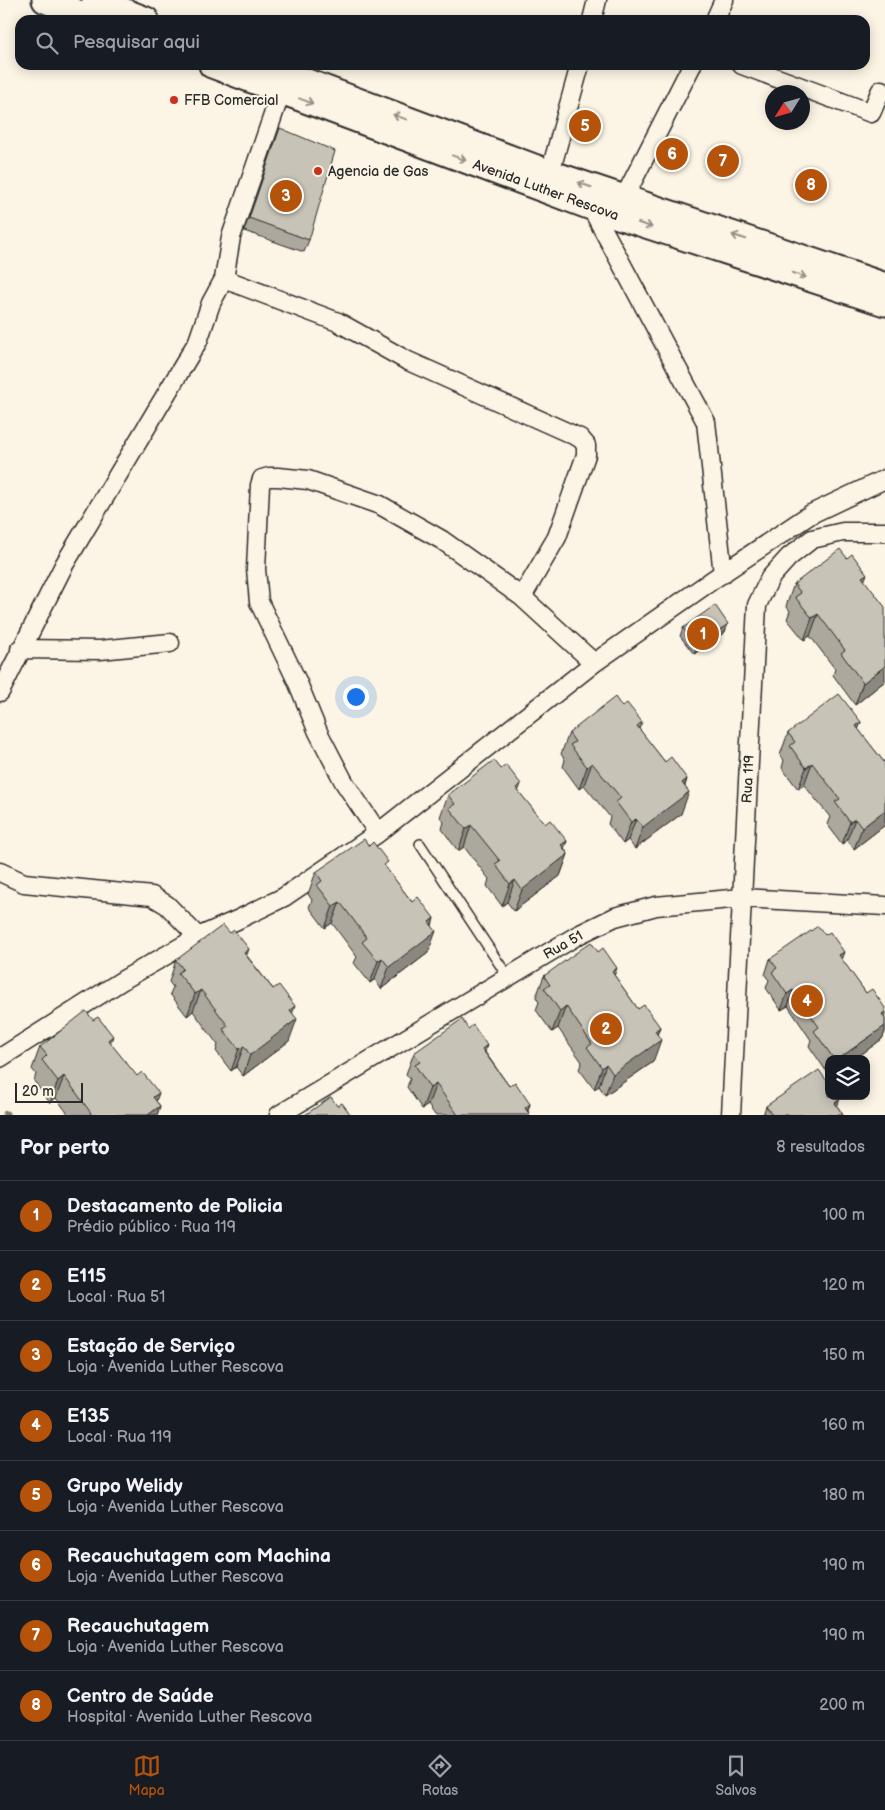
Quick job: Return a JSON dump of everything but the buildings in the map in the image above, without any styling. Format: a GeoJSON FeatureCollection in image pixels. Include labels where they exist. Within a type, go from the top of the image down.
{"type":"FeatureCollection","features":[{"type":"Feature","properties":{"kind":"main road"},"geometry":{"type":"LineString","coordinates":[[45,0],[107,7],[131,15]]}},
{"type":"Feature","properties":{"kind":"main road","name":"Avenida Luther Rescova"},"geometry":{"type":"LineString","coordinates":[[225,70],[591,207],[885,303]]}},
{"type":"Feature","properties":{"kind":"main road","name":"Avenida Luther Rescova"},"geometry":{"type":"LineString","coordinates":[[275,70],[550,173],[885,285]]}},
{"type":"Feature","properties":{"kind":"street"},"geometry":{"type":"LineString","coordinates":[[593,15],[597,0]]}},
{"type":"Feature","properties":{"kind":"street"},"geometry":{"type":"LineString","coordinates":[[717,15],[724,0]]}},
{"type":"Feature","properties":{"kind":"street"},"geometry":{"type":"LineString","coordinates":[[550,173],[579,70]]}},
{"type":"Feature","properties":{"kind":"street"},"geometry":{"type":"LineString","coordinates":[[624,198],[689,70]]}},
{"type":"Feature","properties":{"kind":"street"},"geometry":{"type":"LineString","coordinates":[[755,70],[871,113],[881,90]]}},
{"type":"Feature","properties":{"kind":"street"},"geometry":{"type":"LineString","coordinates":[[0,692],[64,565],[132,455],[198,341],[211,303],[224,279],[231,237],[281,92]]}},
{"type":"Feature","properties":{"kind":"street"},"geometry":{"type":"LineString","coordinates":[[591,207],[706,422],[723,574]]}},
{"type":"Feature","properties":{"kind":"street"},"geometry":{"type":"LineString","coordinates":[[224,279],[338,322],[406,360],[580,438],[586,445],[586,455],[557,537],[522,597]]}},
{"type":"Feature","properties":{"kind":"street"},"geometry":{"type":"LineString","coordinates":[[378,833],[344,782],[318,732],[297,681],[259,602],[256,569],[259,495],[262,479],[278,477],[308,480],[380,505],[442,540],[522,597],[594,664]]}},
{"type":"Feature","properties":{"kind":"street"},"geometry":{"type":"LineString","coordinates":[[2,1052],[198,937],[238,920],[284,896],[378,833],[594,664],[723,574],[811,514],[885,479]]}},
{"type":"Feature","properties":{"kind":"street","name":"Rua 119"},"geometry":{"type":"LineString","coordinates":[[731,1115],[757,605],[770,578],[789,557],[812,539],[843,532],[885,532]]}},
{"type":"Feature","properties":{"kind":"street"},"geometry":{"type":"LineString","coordinates":[[20,649],[100,650],[170,643]]}},
{"type":"Feature","properties":{"kind":"street"},"geometry":{"type":"LineString","coordinates":[[0,872],[24,883],[152,896],[166,905],[198,937]]}},
{"type":"Feature","properties":{"kind":"street","name":"Rua 51"},"geometry":{"type":"LineString","coordinates":[[279,1115],[578,935],[615,917],[656,906],[742,898],[885,906]]}},
{"type":"Feature","properties":{"kind":"lane"},"geometry":{"type":"LineString","coordinates":[[420,844],[508,977]]}},
{"type":"Feature","properties":{"kind":"place","name":"FFB Comercial"},"geometry":{"type":"Point","coordinates":[174,100]}},
{"type":"Feature","properties":{"kind":"place","name":"Grupo Welidy"},"geometry":{"type":"Point","coordinates":[585,126]}},
{"type":"Feature","properties":{"kind":"place","name":"Recauchutagem com Machina"},"geometry":{"type":"Point","coordinates":[672,154]}},
{"type":"Feature","properties":{"kind":"place","name":"Recauchutagem"},"geometry":{"type":"Point","coordinates":[723,161]}},
{"type":"Feature","properties":{"kind":"place","name":"Agencia de Gas"},"geometry":{"type":"Point","coordinates":[318,171]}},
{"type":"Feature","properties":{"kind":"place","name":"Centro de Saúde"},"geometry":{"type":"Point","coordinates":[811,185]}},
{"type":"Feature","properties":{"kind":"place","name":"Estação de Serviço"},"geometry":{"type":"Point","coordinates":[286,196]}},
{"type":"Feature","properties":{"kind":"place","name":"Destacamento de Policia"},"geometry":{"type":"Point","coordinates":[703,634]}},
{"type":"Feature","properties":{"kind":"place","name":"E135"},"geometry":{"type":"Point","coordinates":[807,1001]}},
{"type":"Feature","properties":{"kind":"place","name":"E115"},"geometry":{"type":"Point","coordinates":[606,1029]}}]}
